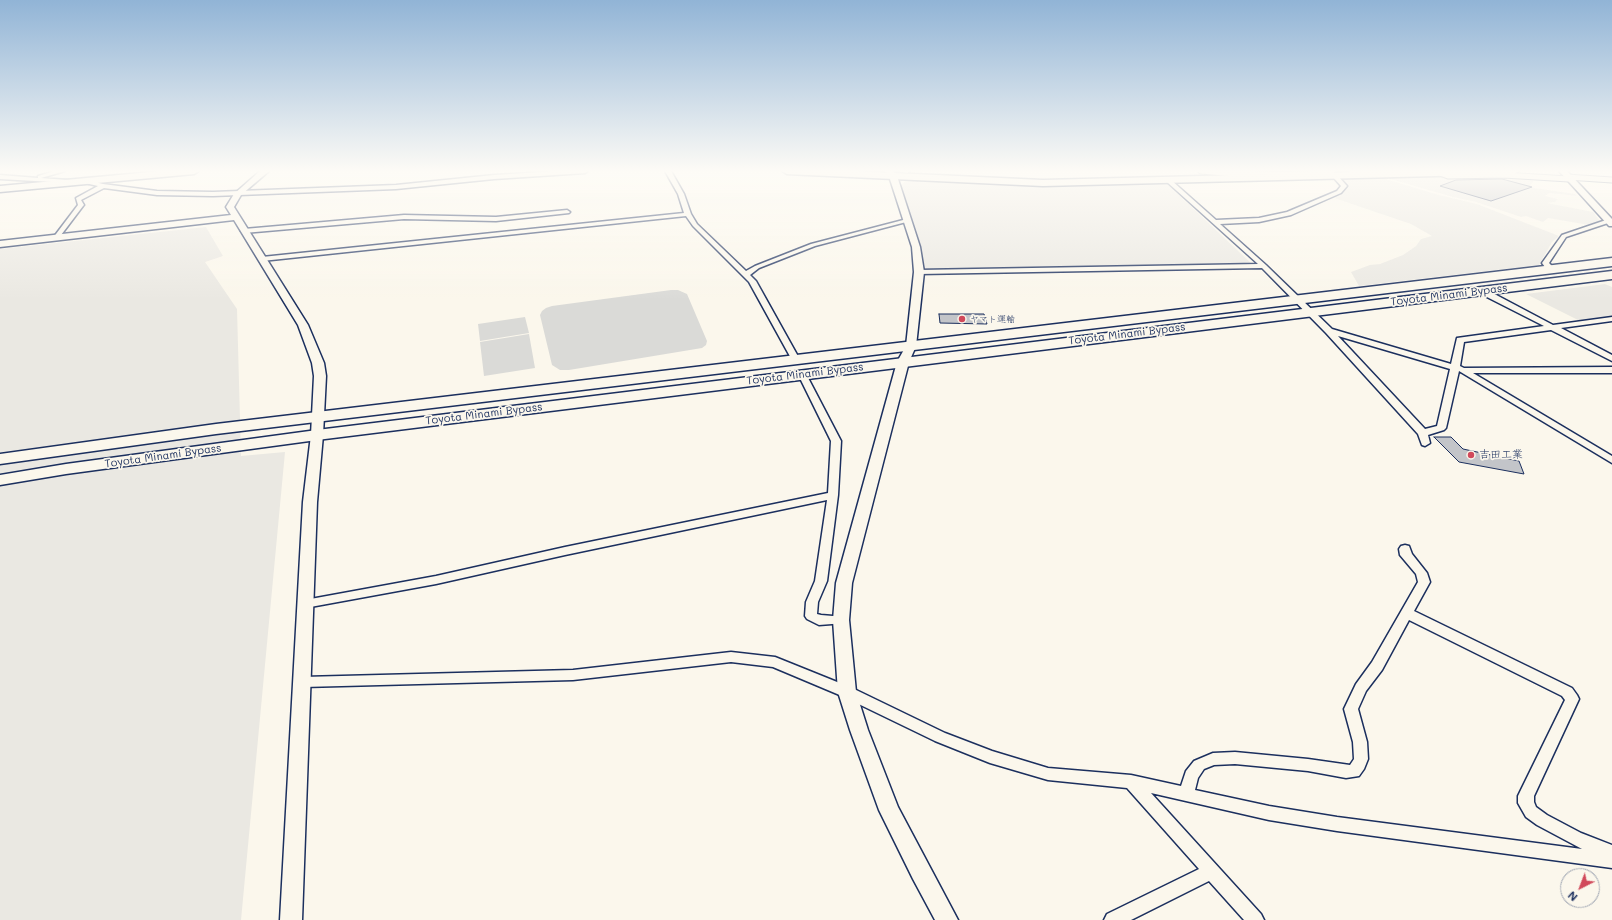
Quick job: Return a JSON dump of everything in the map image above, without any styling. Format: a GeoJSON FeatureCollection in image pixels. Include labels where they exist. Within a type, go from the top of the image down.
{"type":"FeatureCollection","features":[{"type":"Feature","properties":{"kind":"highway","name":"Toyota Minami Bypass"},"geometry":{"type":"LineString","coordinates":[[0,480],[317,435],[903,362],[1545,269],[1612,262]]}},
{"type":"Feature","properties":{"kind":"highway"},"geometry":{"type":"LineString","coordinates":[[1545,269],[1594,269],[1612,267]]}},
{"type":"Feature","properties":{"kind":"highway","name":"Toyota Minami Bypass"},"geometry":{"type":"LineString","coordinates":[[0,459],[76,447],[318,417],[1187,312],[1303,305],[1380,296],[1423,298],[1612,275]]}},
{"type":"Feature","properties":{"kind":"street"},"geometry":{"type":"LineString","coordinates":[[56,238],[74,214]]}},
{"type":"Feature","properties":{"kind":"street"},"geometry":{"type":"LineString","coordinates":[[234,214],[303,325],[314,351],[320,376],[317,435],[310,502],[291,920]]}},
{"type":"Feature","properties":{"kind":"street"},"geometry":{"type":"LineString","coordinates":[[244,231],[404,217],[496,218],[544,214]]}},
{"type":"Feature","properties":{"kind":"street"},"geometry":{"type":"LineString","coordinates":[[262,259],[688,214],[695,225],[752,281],[796,360]]}},
{"type":"Feature","properties":{"kind":"street"},"geometry":{"type":"LineString","coordinates":[[905,214],[916,247],[919,272],[918,295],[911,346],[903,362],[844,583],[841,620],[847,692],[866,752],[889,810],[920,872],[947,920]]}},
{"type":"Feature","properties":{"kind":"street"},"geometry":{"type":"LineString","coordinates":[[1207,214],[1264,266],[1329,331],[1423,433],[1425,443]]}},
{"type":"Feature","properties":{"kind":"street"},"geometry":{"type":"LineString","coordinates":[[1216,222],[1259,220],[1289,214]]}},
{"type":"Feature","properties":{"kind":"street"},"geometry":{"type":"LineString","coordinates":[[1602,214],[1610,223]]}},
{"type":"Feature","properties":{"kind":"street"},"geometry":{"type":"LineString","coordinates":[[0,244],[236,218]]}},
{"type":"Feature","properties":{"kind":"street"},"geometry":{"type":"LineString","coordinates":[[746,274],[757,267],[813,245],[907,221]]}},
{"type":"Feature","properties":{"kind":"street"},"geometry":{"type":"LineString","coordinates":[[1545,269],[1545,263],[1564,236],[1600,223],[1610,223]]}},
{"type":"Feature","properties":{"kind":"street"},"geometry":{"type":"LineString","coordinates":[[919,272],[1264,266]]}},
{"type":"Feature","properties":{"kind":"street"},"geometry":{"type":"LineString","coordinates":[[1482,291],[1612,358]]}},
{"type":"Feature","properties":{"kind":"street"},"geometry":{"type":"LineString","coordinates":[[1423,433],[1441,428],[1459,369],[1460,340],[1612,319]]}},
{"type":"Feature","properties":{"kind":"street"},"geometry":{"type":"LineString","coordinates":[[1329,331],[1459,369],[1612,460]]}},
{"type":"Feature","properties":{"kind":"street"},"geometry":{"type":"LineString","coordinates":[[1459,369],[1612,370]]}},
{"type":"Feature","properties":{"kind":"street"},"geometry":{"type":"LineString","coordinates":[[802,374],[836,441],[833,495],[821,581],[812,602],[811,616],[819,620],[841,620]]}},
{"type":"Feature","properties":{"kind":"street"},"geometry":{"type":"LineString","coordinates":[[305,604],[436,580],[565,551],[833,495]]}},
{"type":"Feature","properties":{"kind":"street"},"geometry":{"type":"LineString","coordinates":[[1186,795],[1191,776],[1199,766],[1213,759],[1235,758],[1308,765],[1346,772],[1354,771],[1359,765],[1361,759],[1360,742],[1350,709],[1361,688],[1377,666],[1424,582],[1421,573],[1406,555],[1405,549]]}},
{"type":"Feature","properties":{"kind":"street"},"geometry":{"type":"LineString","coordinates":[[1406,613],[1567,692],[1572,699],[1526,796],[1526,803],[1531,812],[1542,820],[1569,835],[1612,853]]}},
{"type":"Feature","properties":{"kind":"street"},"geometry":{"type":"LineString","coordinates":[[303,682],[572,675],[731,657],[775,662],[847,692],[940,737],[990,757],[1048,774],[1131,782],[1269,813],[1337,824],[1612,860]]}},
{"type":"Feature","properties":{"kind":"street"},"geometry":{"type":"LineString","coordinates":[[1131,782],[1255,920]]}},
{"type":"Feature","properties":{"kind":"street"},"geometry":{"type":"LineString","coordinates":[[1113,920],[1211,872]]}},
{"type":"Feature","properties":{"kind":"shaded area"},"geometry":{"type":"Polygon","coordinates":[[[910,214],[1199,214],[1253,265],[926,270],[910,214]]]}},
{"type":"Feature","properties":{"kind":"shaded area"},"geometry":{"type":"Polygon","coordinates":[[[1381,214],[1502,214],[1559,236],[1552,242],[1539,265],[1359,286],[1351,272],[1370,265],[1380,264],[1403,255],[1416,246],[1421,239],[1432,236],[1411,224],[1381,214]]]}},
{"type":"Feature","properties":{"kind":"shaded area"},"geometry":{"type":"Polygon","coordinates":[[[1512,214],[1595,214],[1600,221],[1589,225],[1548,218],[1543,222],[1526,216],[1521,217],[1512,214]]]}},
{"type":"Feature","properties":{"kind":"shaded area"},"geometry":{"type":"Polygon","coordinates":[[[206,227],[223,256],[205,262],[237,309],[241,456],[285,452],[241,920],[0,920],[0,249],[206,227]]]}},
{"type":"Feature","properties":{"kind":"shaded area"},"geometry":{"type":"Polygon","coordinates":[[[1605,284],[1612,287],[1612,317],[1580,321],[1526,294],[1605,284]]]}},
{"type":"Feature","properties":{"kind":"shaded area"},"geometry":{"type":"Polygon","coordinates":[[[678,290],[687,294],[707,341],[706,345],[702,348],[569,370],[560,370],[552,365],[540,315],[546,308],[678,290]]]}},
{"type":"Feature","properties":{"kind":"shaded area"},"geometry":{"type":"Polygon","coordinates":[[[525,317],[529,333],[480,341],[478,324],[525,317]]]}},
{"type":"Feature","properties":{"kind":"shaded area"},"geometry":{"type":"Polygon","coordinates":[[[529,334],[535,368],[484,376],[480,342],[529,334]]]}},
{"type":"Feature","properties":{"kind":"building","name":"ヤマト運輸"},"geometry":{"type":"Polygon","coordinates":[[[939,314],[984,314],[987,324],[940,323],[939,314]]]}},
{"type":"Feature","properties":{"kind":"building","name":"吉田工業"},"geometry":{"type":"Polygon","coordinates":[[[1434,437],[1451,437],[1463,449],[1519,461],[1524,474],[1459,462],[1434,437]]]}},
{"type":"Feature","properties":{"kind":"place","name":"ヤマト運輸"},"geometry":{"type":"Point","coordinates":[962,319]}},
{"type":"Feature","properties":{"kind":"place","name":"吉田工業"},"geometry":{"type":"Point","coordinates":[1471,455]}}]}
